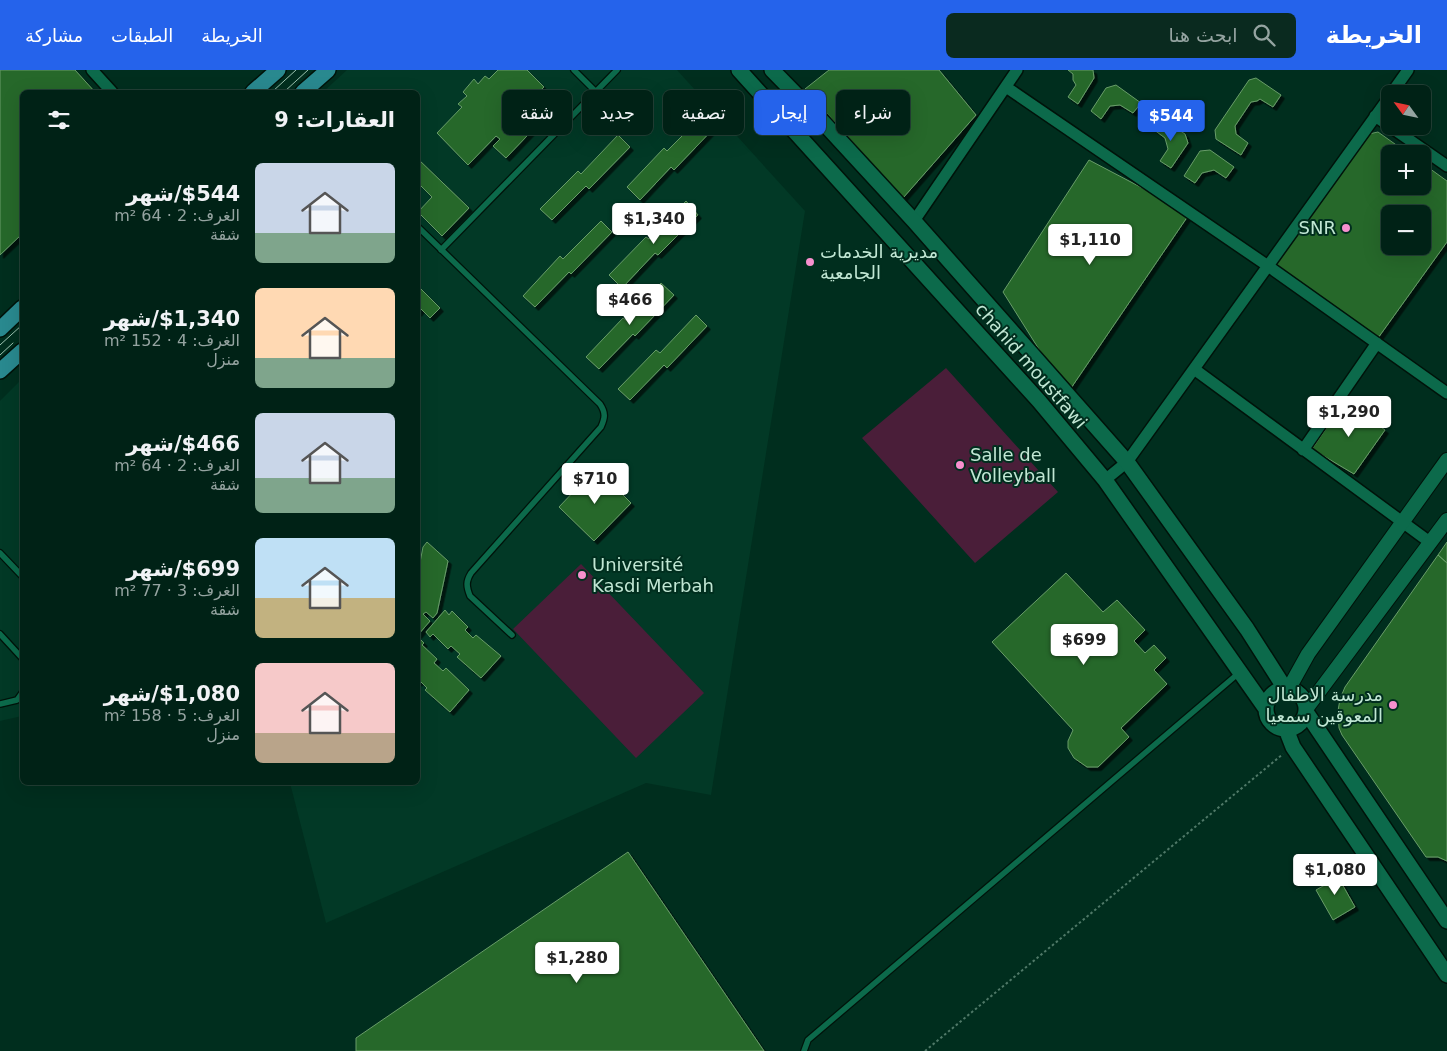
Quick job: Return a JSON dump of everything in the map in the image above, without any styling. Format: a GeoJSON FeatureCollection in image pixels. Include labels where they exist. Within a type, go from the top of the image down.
{"type":"FeatureCollection","features":[{"type":"Feature","properties":{"kind":"main road"},"geometry":{"type":"LineString","coordinates":[[255,90],[278,70]]}},
{"type":"Feature","properties":{"kind":"main road"},"geometry":{"type":"LineString","coordinates":[[305,90],[328,70]]}},
{"type":"Feature","properties":{"kind":"main road","name":"chahid moustfawi"},"geometry":{"type":"LineString","coordinates":[[739,70],[1039,401],[1105,480],[1266,709]]}},
{"type":"Feature","properties":{"kind":"main road","name":"chahid moustfawi"},"geometry":{"type":"LineString","coordinates":[[772,70],[914,221],[1127,462],[1248,628],[1287,690]]}},
{"type":"Feature","properties":{"kind":"main road"},"geometry":{"type":"LineString","coordinates":[[0,329],[20,310]]}},
{"type":"Feature","properties":{"kind":"main road"},"geometry":{"type":"LineString","coordinates":[[0,371],[20,352]]}},
{"type":"Feature","properties":{"kind":"main road"},"geometry":{"type":"LineString","coordinates":[[1306,710],[1304,717],[1297,726],[1286,729],[1274,725],[1270,721],[1266,709],[1270,698],[1274,694],[1287,690],[1298,694],[1302,698],[1306,710],[1447,921]]}},
{"type":"Feature","properties":{"kind":"main road"},"geometry":{"type":"LineString","coordinates":[[1286,729],[1293,747],[1447,975]]}},
{"type":"Feature","properties":{"kind":"street"},"geometry":{"type":"LineString","coordinates":[[92,70],[110,90]]}},
{"type":"Feature","properties":{"kind":"street"},"geometry":{"type":"LineString","coordinates":[[914,221],[1017,70]]}},
{"type":"Feature","properties":{"kind":"street"},"geometry":{"type":"LineString","coordinates":[[1398,85],[1408,70]]}},
{"type":"Feature","properties":{"kind":"street"},"geometry":{"type":"LineString","coordinates":[[1006,88],[1268,266],[1447,394]]}},
{"type":"Feature","properties":{"kind":"street"},"geometry":{"type":"LineString","coordinates":[[1105,480],[1127,462],[1381,108]]}},
{"type":"Feature","properties":{"kind":"street"},"geometry":{"type":"LineString","coordinates":[[1375,116],[1447,166]]}},
{"type":"Feature","properties":{"kind":"street"},"geometry":{"type":"LineString","coordinates":[[1303,450],[1377,343]]}},
{"type":"Feature","properties":{"kind":"street"},"geometry":{"type":"LineString","coordinates":[[1194,369],[1431,543]]}},
{"type":"Feature","properties":{"kind":"street"},"geometry":{"type":"LineString","coordinates":[[1287,690],[1308,654],[1447,460]]}},
{"type":"Feature","properties":{"kind":"street"},"geometry":{"type":"LineString","coordinates":[[1306,710],[1447,520]]}},
{"type":"Feature","properties":{"kind":"lane"},"geometry":{"type":"LineString","coordinates":[[574,70],[594,90]]}},
{"type":"Feature","properties":{"kind":"lane"},"geometry":{"type":"LineString","coordinates":[[598,90],[617,70]]}},
{"type":"Feature","properties":{"kind":"lane"},"geometry":{"type":"LineString","coordinates":[[441,250],[582,106]]}},
{"type":"Feature","properties":{"kind":"lane"},"geometry":{"type":"LineString","coordinates":[[420,229],[600,404],[604,411],[605,418],[601,427],[471,572],[467,580],[470,596],[512,635]]}},
{"type":"Feature","properties":{"kind":"lane"},"geometry":{"type":"LineString","coordinates":[[0,553],[20,574]]}},
{"type":"Feature","properties":{"kind":"lane"},"geometry":{"type":"LineString","coordinates":[[0,634],[20,656]]}},
{"type":"Feature","properties":{"kind":"lane"},"geometry":{"type":"LineString","coordinates":[[804,1051],[808,1040],[1240,672]]}},
{"type":"Feature","properties":{"kind":"lane"},"geometry":{"type":"LineString","coordinates":[[0,704],[17,700],[20,696]]}},
{"type":"Feature","properties":{"kind":"path"},"geometry":{"type":"LineString","coordinates":[[925,1051],[1293,747]]}},
{"type":"Feature","properties":{"kind":"shaded area","name":"Université Kasdi Merbah"},"geometry":{"type":"Polygon","coordinates":[[[347,70],[677,70],[695,90],[663,90],[663,135],[736,135],[805,211],[711,795],[646,783],[326,923],[291,785],[420,785],[420,90],[325,90],[347,70]]]}},
{"type":"Feature","properties":{"kind":"shaded area","name":"Salle de Volleyball"},"geometry":{"type":"Polygon","coordinates":[[[946,368],[1058,492],[975,563],[862,438],[946,368]]]}},
{"type":"Feature","properties":{"kind":"shaded area"},"geometry":{"type":"Polygon","coordinates":[[[20,381],[20,716],[0,721],[0,401],[20,381]]]}},
{"type":"Feature","properties":{"kind":"shaded area"},"geometry":{"type":"Polygon","coordinates":[[[581,564],[704,693],[636,758],[513,629],[581,564]]]}},
{"type":"Feature","properties":{"kind":"building"},"geometry":{"type":"Polygon","coordinates":[[[0,70],[75,70],[93,90],[20,90],[20,236],[0,255],[0,70]]]}},
{"type":"Feature","properties":{"kind":"building"},"geometry":{"type":"Polygon","coordinates":[[[498,70],[527,70],[544,87],[541,90],[502,90],[502,135],[528,135],[506,158],[493,146],[500,139],[496,136],[468,165],[437,133],[462,107],[458,104],[467,96],[463,92],[474,79],[478,84],[485,76],[489,79],[498,70]]]}},
{"type":"Feature","properties":{"kind":"building"},"geometry":{"type":"Polygon","coordinates":[[[829,70],[939,70],[976,115],[903,198],[846,135],[910,135],[910,90],[836,90],[836,123],[826,112],[826,90],[805,89],[829,70]]]}},
{"type":"Feature","properties":{"kind":"building"},"geometry":{"type":"Polygon","coordinates":[[[1068,70],[1093,70],[1094,78],[1078,104],[1068,97],[1076,85],[1073,80],[1073,74],[1068,70]]]}},
{"type":"Feature","properties":{"kind":"building"},"geometry":{"type":"Polygon","coordinates":[[[1256,78],[1281,95],[1273,107],[1260,99],[1251,102],[1235,126],[1236,134],[1248,143],[1241,155],[1216,139],[1215,130],[1249,80],[1256,78]]]}},
{"type":"Feature","properties":{"kind":"building"},"geometry":{"type":"Polygon","coordinates":[[[1116,85],[1141,103],[1133,113],[1120,105],[1110,106],[1101,119],[1091,111],[1106,88],[1116,85]]]}},
{"type":"Feature","properties":{"kind":"building"},"geometry":{"type":"Polygon","coordinates":[[[1161,118],[1185,134],[1188,143],[1171,168],[1160,161],[1168,149],[1165,138],[1153,129],[1161,118]]]}},
{"type":"Feature","properties":{"kind":"building","name":"SNR"},"geometry":{"type":"Polygon","coordinates":[[[1378,132],[1396,145],[1381,145],[1381,195],[1431,195],[1431,169],[1447,181],[1447,242],[1378,338],[1275,265],[1369,134],[1378,132]]]}},
{"type":"Feature","properties":{"kind":"building"},"geometry":{"type":"Polygon","coordinates":[[[618,135],[630,147],[589,189],[586,186],[552,220],[540,209],[578,171],[581,174],[618,135]]]}},
{"type":"Feature","properties":{"kind":"building"},"geometry":{"type":"Polygon","coordinates":[[[683,135],[707,135],[674,170],[671,167],[640,200],[627,187],[664,148],[667,151],[683,135]]]}},
{"type":"Feature","properties":{"kind":"building"},"geometry":{"type":"Polygon","coordinates":[[[1210,150],[1234,167],[1226,178],[1214,170],[1202,173],[1195,183],[1184,176],[1200,151],[1210,150]]]}},
{"type":"Feature","properties":{"kind":"building"},"geometry":{"type":"Polygon","coordinates":[[[1089,160],[1190,213],[1067,394],[1003,292],[1089,160]]]}},
{"type":"Feature","properties":{"kind":"building"},"geometry":{"type":"Polygon","coordinates":[[[420,161],[469,208],[442,236],[420,214],[420,210],[432,197],[420,185],[420,161]]]}},
{"type":"Feature","properties":{"kind":"building"},"geometry":{"type":"Polygon","coordinates":[[[686,201],[698,215],[658,255],[655,253],[622,288],[609,275],[646,237],[649,239],[686,201]]]}},
{"type":"Feature","properties":{"kind":"building"},"geometry":{"type":"Polygon","coordinates":[[[601,221],[612,232],[535,307],[523,296],[560,256],[563,259],[601,221]]]}},
{"type":"Feature","properties":{"kind":"building"},"geometry":{"type":"Polygon","coordinates":[[[661,283],[674,295],[635,336],[633,334],[599,369],[586,357],[623,318],[626,320],[661,283]]]}},
{"type":"Feature","properties":{"kind":"building"},"geometry":{"type":"Polygon","coordinates":[[[420,288],[440,308],[430,318],[421,309],[420,310],[420,288]]]}},
{"type":"Feature","properties":{"kind":"building"},"geometry":{"type":"Polygon","coordinates":[[[696,315],[707,326],[667,368],[664,365],[630,400],[618,389],[656,350],[660,353],[696,315]]]}},
{"type":"Feature","properties":{"kind":"building"},"geometry":{"type":"Polygon","coordinates":[[[1345,401],[1385,430],[1354,474],[1312,449],[1345,401]]]}},
{"type":"Feature","properties":{"kind":"building"},"geometry":{"type":"Polygon","coordinates":[[[596,468],[631,503],[594,541],[559,507],[596,468]]]}},
{"type":"Feature","properties":{"kind":"building"},"geometry":{"type":"Polygon","coordinates":[[[427,542],[448,561],[437,613],[433,618],[426,612],[423,614],[430,621],[420,633],[420,563],[423,547],[427,542]]]}},
{"type":"Feature","properties":{"kind":"building"},"geometry":{"type":"Polygon","coordinates":[[[1447,542],[1447,563],[1438,555],[1447,542]]]}},
{"type":"Feature","properties":{"kind":"building","name":"مدرسة الاطفال المعوقين سمعيا"},"geometry":{"type":"Polygon","coordinates":[[[1438,555],[1447,563],[1447,861],[1438,857],[1426,857],[1342,735],[1339,728],[1338,711],[1345,687],[1438,555]]]}},
{"type":"Feature","properties":{"kind":"building"},"geometry":{"type":"Polygon","coordinates":[[[1066,573],[1103,612],[1117,600],[1145,630],[1134,641],[1145,653],[1154,645],[1166,658],[1154,670],[1167,684],[1121,728],[1129,737],[1098,767],[1087,767],[1074,758],[1068,748],[1068,741],[1073,730],[992,642],[1066,573]]]}},
{"type":"Feature","properties":{"kind":"building"},"geometry":{"type":"Polygon","coordinates":[[[445,610],[449,615],[452,611],[468,627],[465,630],[473,638],[476,635],[501,656],[481,678],[457,657],[460,654],[451,646],[448,649],[433,634],[430,637],[426,632],[445,610]]]}},
{"type":"Feature","properties":{"kind":"building"},"geometry":{"type":"Polygon","coordinates":[[[420,639],[424,643],[422,645],[437,659],[434,663],[443,671],[446,668],[469,690],[450,712],[425,690],[427,688],[420,681],[420,639]]]}},
{"type":"Feature","properties":{"kind":"building"},"geometry":{"type":"Polygon","coordinates":[[[628,852],[764,1051],[356,1051],[356,1038],[628,852]]]}},
{"type":"Feature","properties":{"kind":"building"},"geometry":{"type":"Polygon","coordinates":[[[1333,868],[1355,907],[1333,920],[1316,890],[1330,882],[1325,872],[1333,868]]]}},
{"type":"Feature","properties":{"kind":"tram line"},"geometry":{"type":"LineString","coordinates":[[274,90],[296,70]]}},
{"type":"Feature","properties":{"kind":"tram line"},"geometry":{"type":"LineString","coordinates":[[286,90],[308,70]]}},
{"type":"Feature","properties":{"kind":"tram line"},"geometry":{"type":"LineString","coordinates":[[0,345],[20,327]]}},
{"type":"Feature","properties":{"kind":"tram line"},"geometry":{"type":"LineString","coordinates":[[0,355],[13,343]]}},
{"type":"Feature","properties":{"kind":"place","name":"SNR"},"geometry":{"type":"Point","coordinates":[1346,228]}},
{"type":"Feature","properties":{"kind":"place","name":"مديرية الخدمات الجامعية"},"geometry":{"type":"Point","coordinates":[810,262]}},
{"type":"Feature","properties":{"kind":"place","name":"Salle de Volleyball"},"geometry":{"type":"Point","coordinates":[960,465]}},
{"type":"Feature","properties":{"kind":"place","name":"Université Kasdi Merbah"},"geometry":{"type":"Point","coordinates":[582,575]}},
{"type":"Feature","properties":{"kind":"place","name":"مدرسة الاطفال المعوقين سمعيا"},"geometry":{"type":"Point","coordinates":[1393,705]}}]}
